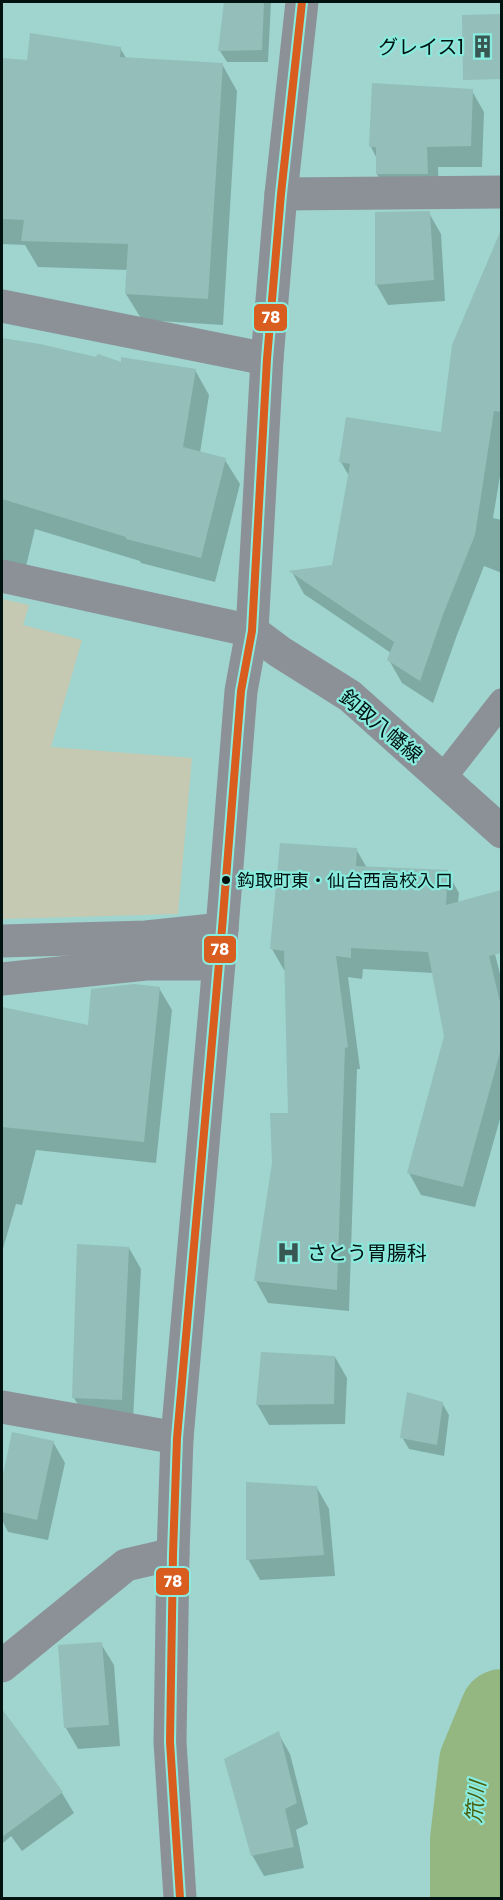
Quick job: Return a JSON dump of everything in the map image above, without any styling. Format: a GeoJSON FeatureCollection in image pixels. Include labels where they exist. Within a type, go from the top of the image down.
{"type":"FeatureCollection","features":[{"type":"Feature","properties":{"kind":"street"},"geometry":{"type":"LineString","coordinates":[[180,1899],[170,1742],[177,1438],[241,692],[252,631],[267,359],[281,194],[302,2]]}},
{"type":"Feature","properties":{"kind":"street"},"geometry":{"type":"LineString","coordinates":[[281,194],[501,192]]}},
{"type":"Feature","properties":{"kind":"street"},"geometry":{"type":"LineString","coordinates":[[2,306],[267,359]]}},
{"type":"Feature","properties":{"kind":"street"},"geometry":{"type":"LineString","coordinates":[[2,576],[252,631]]}},
{"type":"Feature","properties":{"kind":"street","name":"鈎取八幡線"},"geometry":{"type":"LineString","coordinates":[[252,631],[280,652],[350,696],[501,832]]}},
{"type":"Feature","properties":{"kind":"street"},"geometry":{"type":"LineString","coordinates":[[2,941],[146,937],[222,929]]}},
{"type":"Feature","properties":{"kind":"street"},"geometry":{"type":"LineString","coordinates":[[2,979],[146,964],[218,964]]}},
{"type":"Feature","properties":{"kind":"street"},"geometry":{"type":"LineString","coordinates":[[2,1407],[177,1438]]}},
{"type":"Feature","properties":{"kind":"street"},"geometry":{"type":"LineString","coordinates":[[2,1666],[126,1565],[173,1554]]}},
{"type":"Feature","properties":{"kind":"lane"},"geometry":{"type":"LineString","coordinates":[[442,779],[501,702]]}},
{"type":"Feature","properties":{"kind":"green space"},"geometry":{"type":"Polygon","coordinates":[[[2,599],[29,605],[23,625],[82,640],[51,747],[192,758],[178,914],[2,919],[2,599]]]}},
{"type":"Feature","properties":{"kind":"building"},"geometry":{"type":"Polygon","coordinates":[[[224,2],[264,3],[262,50],[218,51],[224,2]]]}},
{"type":"Feature","properties":{"kind":"building","name":"グレイス1"},"geometry":{"type":"Polygon","coordinates":[[[501,14],[501,79],[463,80],[462,15],[501,14]]]}},
{"type":"Feature","properties":{"kind":"building"},"geometry":{"type":"Polygon","coordinates":[[[30,33],[121,47],[120,57],[223,63],[208,299],[125,294],[128,244],[21,241],[24,220],[2,219],[2,58],[27,60],[30,33]]]}},
{"type":"Feature","properties":{"kind":"building"},"geometry":{"type":"Polygon","coordinates":[[[372,83],[473,89],[471,146],[427,147],[428,174],[376,174],[376,147],[369,147],[372,83]]]}},
{"type":"Feature","properties":{"kind":"building"},"geometry":{"type":"Polygon","coordinates":[[[430,211],[434,280],[375,285],[375,212],[430,211]]]}},
{"type":"Feature","properties":{"kind":"building"},"geometry":{"type":"Polygon","coordinates":[[[501,230],[501,412],[494,411],[475,535],[444,612],[420,681],[387,660],[394,642],[289,571],[332,565],[350,464],[339,462],[346,417],[441,432],[452,345],[501,230]]]}},
{"type":"Feature","properties":{"kind":"building"},"geometry":{"type":"Polygon","coordinates":[[[2,338],[96,357],[98,354],[121,362],[121,357],[196,369],[183,447],[226,458],[201,558],[126,539],[126,537],[2,499],[2,338]]]}},
{"type":"Feature","properties":{"kind":"building"},"geometry":{"type":"Polygon","coordinates":[[[280,843],[357,848],[356,866],[448,870],[446,905],[501,890],[501,953],[489,956],[501,1006],[501,1049],[463,1187],[407,1173],[444,1036],[428,952],[351,948],[351,958],[336,956],[348,1047],[345,1048],[337,1290],[254,1281],[272,1163],[270,1113],[288,1113],[284,951],[270,949],[280,843]]]}},
{"type":"Feature","properties":{"kind":"building"},"geometry":{"type":"Polygon","coordinates":[[[134,984],[160,987],[144,1142],[2,1127],[2,1007],[88,1025],[91,989],[134,984]]]}},
{"type":"Feature","properties":{"kind":"building"},"geometry":{"type":"Polygon","coordinates":[[[77,1244],[129,1247],[122,1400],[72,1398],[77,1244]]]}},
{"type":"Feature","properties":{"kind":"building"},"geometry":{"type":"Polygon","coordinates":[[[261,1352],[335,1356],[334,1404],[256,1405],[261,1352]]]}},
{"type":"Feature","properties":{"kind":"building"},"geometry":{"type":"Polygon","coordinates":[[[407,1392],[443,1402],[437,1445],[400,1438],[407,1392]]]}},
{"type":"Feature","properties":{"kind":"building"},"geometry":{"type":"Polygon","coordinates":[[[12,1432],[54,1441],[37,1520],[2,1512],[2,1479],[12,1432]]]}},
{"type":"Feature","properties":{"kind":"building"},"geometry":{"type":"Polygon","coordinates":[[[246,1482],[317,1486],[324,1555],[246,1560],[246,1482]]]}},
{"type":"Feature","properties":{"kind":"building"},"geometry":{"type":"Polygon","coordinates":[[[102,1642],[109,1725],[64,1728],[58,1645],[102,1642]]]}},
{"type":"Feature","properties":{"kind":"building"},"geometry":{"type":"Polygon","coordinates":[[[2,1709],[63,1792],[2,1837],[2,1709]]]}},
{"type":"Feature","properties":{"kind":"building"},"geometry":{"type":"Polygon","coordinates":[[[279,1731],[297,1803],[285,1809],[294,1847],[251,1856],[224,1759],[279,1731]]]}},
{"type":"Feature","properties":{"kind":"waterway","name":"笊川"},"geometry":{"type":"LineString","coordinates":[[472,1898],[472,1840],[481,1762],[502,1711]]}},
{"type":"Feature","properties":{"kind":"transit line","name":"78"},"geometry":{"type":"LineString","coordinates":[[180,1898],[170,1742],[177,1438],[241,691],[252,631],[267,359],[281,194],[302,2]]}},
{"type":"Feature","properties":{"kind":"place","name":"グレイス1"},"geometry":{"type":"Point","coordinates":[482,47]}},
{"type":"Feature","properties":{"kind":"place","name":"鈎取町東・仙台西高校入口"},"geometry":{"type":"Point","coordinates":[226,880]}},
{"type":"Feature","properties":{"kind":"place","name":"さとう胃腸科"},"geometry":{"type":"Point","coordinates":[289,1253]}}]}
